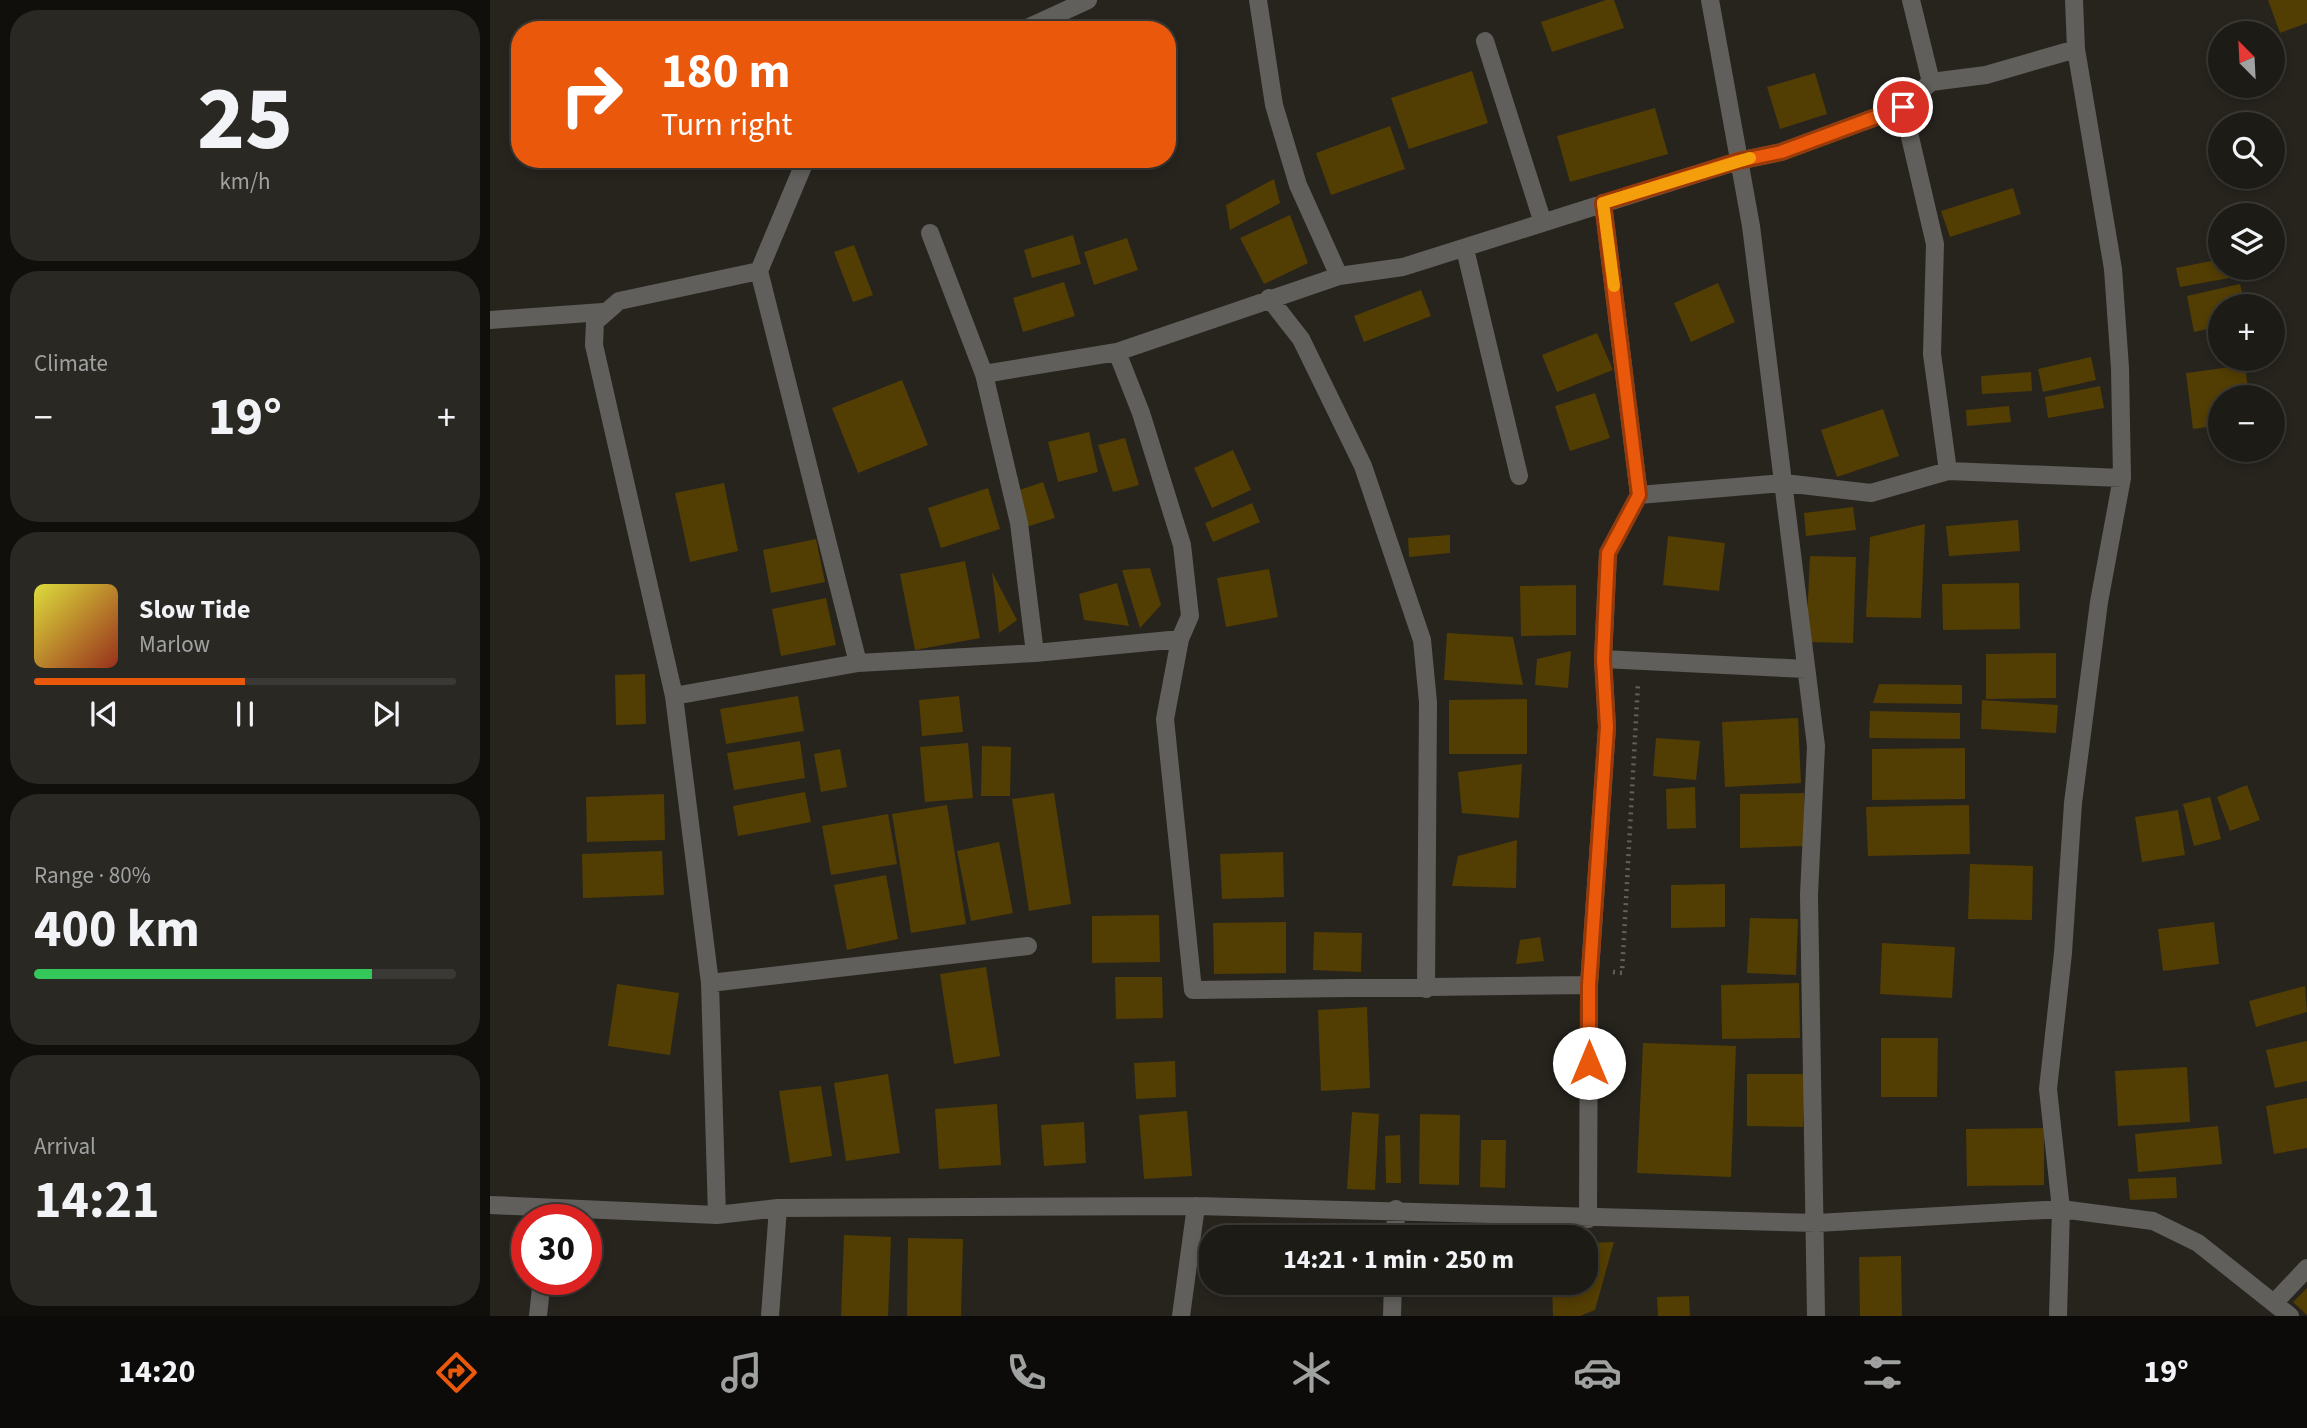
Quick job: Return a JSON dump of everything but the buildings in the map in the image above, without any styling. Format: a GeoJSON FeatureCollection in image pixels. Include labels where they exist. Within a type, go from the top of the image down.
{"type":"FeatureCollection","features":[{"type":"Feature","properties":{"kind":"street"},"geometry":{"type":"LineString","coordinates":[[1042,21],[1088,0]]}},
{"type":"Feature","properties":{"kind":"street"},"geometry":{"type":"LineString","coordinates":[[1258,0],[1274,105],[1298,185],[1339,276]]}},
{"type":"Feature","properties":{"kind":"street"},"geometry":{"type":"LineString","coordinates":[[1710,0],[1751,226],[1816,746],[1810,895],[1817,1223],[1816,1316]]}},
{"type":"Feature","properties":{"kind":"street"},"geometry":{"type":"LineString","coordinates":[[1911,0],[1931,82]]}},
{"type":"Feature","properties":{"kind":"street"},"geometry":{"type":"LineString","coordinates":[[2058,1316],[2060,1209],[2048,1089],[2063,953],[2073,803],[2099,602],[2122,478],[2120,368],[2113,269],[2076,49],[2074,0]]}},
{"type":"Feature","properties":{"kind":"street"},"geometry":{"type":"LineString","coordinates":[[1485,41],[1543,223]]}},
{"type":"Feature","properties":{"kind":"street"},"geometry":{"type":"LineString","coordinates":[[984,373],[1116,352],[1339,276],[1403,267],[1738,161],[1781,152],[1903,107],[1931,82],[1986,75],[2076,49]]}},
{"type":"Feature","properties":{"kind":"street"},"geometry":{"type":"LineString","coordinates":[[1903,107],[1935,244],[1932,354],[1948,471]]}},
{"type":"Feature","properties":{"kind":"street"},"geometry":{"type":"LineString","coordinates":[[802,168],[759,271],[858,663]]}},
{"type":"Feature","properties":{"kind":"street"},"geometry":{"type":"LineString","coordinates":[[1588,1219],[1590,978],[1607,727],[1603,659],[1608,553],[1639,495],[1603,203]]}},
{"type":"Feature","properties":{"kind":"street"},"geometry":{"type":"LineString","coordinates":[[930,233],[984,373],[1019,523],[1035,653]]}},
{"type":"Feature","properties":{"kind":"street"},"geometry":{"type":"LineString","coordinates":[[1465,248],[1519,476]]}},
{"type":"Feature","properties":{"kind":"street"},"geometry":{"type":"LineString","coordinates":[[717,1215],[710,983],[674,696],[594,345],[595,322],[603,312],[619,301],[759,271]]}},
{"type":"Feature","properties":{"kind":"street"},"geometry":{"type":"LineString","coordinates":[[1269,298],[1301,339],[1363,466],[1422,640],[1428,702],[1426,989]]}},
{"type":"Feature","properties":{"kind":"street"},"geometry":{"type":"LineString","coordinates":[[490,320],[603,312]]}},
{"type":"Feature","properties":{"kind":"street"},"geometry":{"type":"LineString","coordinates":[[1116,352],[1141,413],[1182,545],[1190,616],[1180,639],[1165,719],[1193,990],[1426,989],[1590,978]]}},
{"type":"Feature","properties":{"kind":"street"},"geometry":{"type":"LineString","coordinates":[[1639,495],[1784,483],[1871,494],[1948,471],[2122,478]]}},
{"type":"Feature","properties":{"kind":"street"},"geometry":{"type":"LineString","coordinates":[[674,696],[858,663],[1035,653],[1180,639]]}},
{"type":"Feature","properties":{"kind":"street"},"geometry":{"type":"LineString","coordinates":[[1603,659],[1806,669]]}},
{"type":"Feature","properties":{"kind":"street"},"geometry":{"type":"LineString","coordinates":[[710,983],[1028,946]]}},
{"type":"Feature","properties":{"kind":"street"},"geometry":{"type":"LineString","coordinates":[[490,1205],[511,1209]]}},
{"type":"Feature","properties":{"kind":"street"},"geometry":{"type":"LineString","coordinates":[[602,1215],[717,1215],[778,1208],[1196,1206],[1396,1209],[1588,1219],[1817,1223],[2060,1209],[2153,1221],[2198,1243],[2290,1316]]}},
{"type":"Feature","properties":{"kind":"street"},"geometry":{"type":"LineString","coordinates":[[1181,1316],[1196,1206]]}},
{"type":"Feature","properties":{"kind":"street"},"geometry":{"type":"LineString","coordinates":[[770,1316],[778,1208]]}},
{"type":"Feature","properties":{"kind":"street"},"geometry":{"type":"LineString","coordinates":[[1395,1225],[1396,1209]]}},
{"type":"Feature","properties":{"kind":"street"},"geometry":{"type":"LineString","coordinates":[[2275,1302],[2307,1268]]}},
{"type":"Feature","properties":{"kind":"street"},"geometry":{"type":"LineString","coordinates":[[538,1316],[540,1295]]}},
{"type":"Feature","properties":{"kind":"street"},"geometry":{"type":"LineString","coordinates":[[1392,1316],[1393,1295]]}},
{"type":"Feature","properties":{"kind":"path"},"geometry":{"type":"LineString","coordinates":[[1590,978],[1622,973],[1640,661]]}},
{"type":"Feature","properties":{"kind":"slow traffic"},"geometry":{"type":"LineString","coordinates":[[1614,286],[1603,203],[1750,158]]}},
{"type":"Feature","properties":{"kind":"route"},"geometry":{"type":"LineString","coordinates":[[1589,1063],[1589,985],[1607,727],[1603,659],[1608,553],[1639,495],[1603,203],[1738,161],[1781,152],[1903,107]]}}]}
